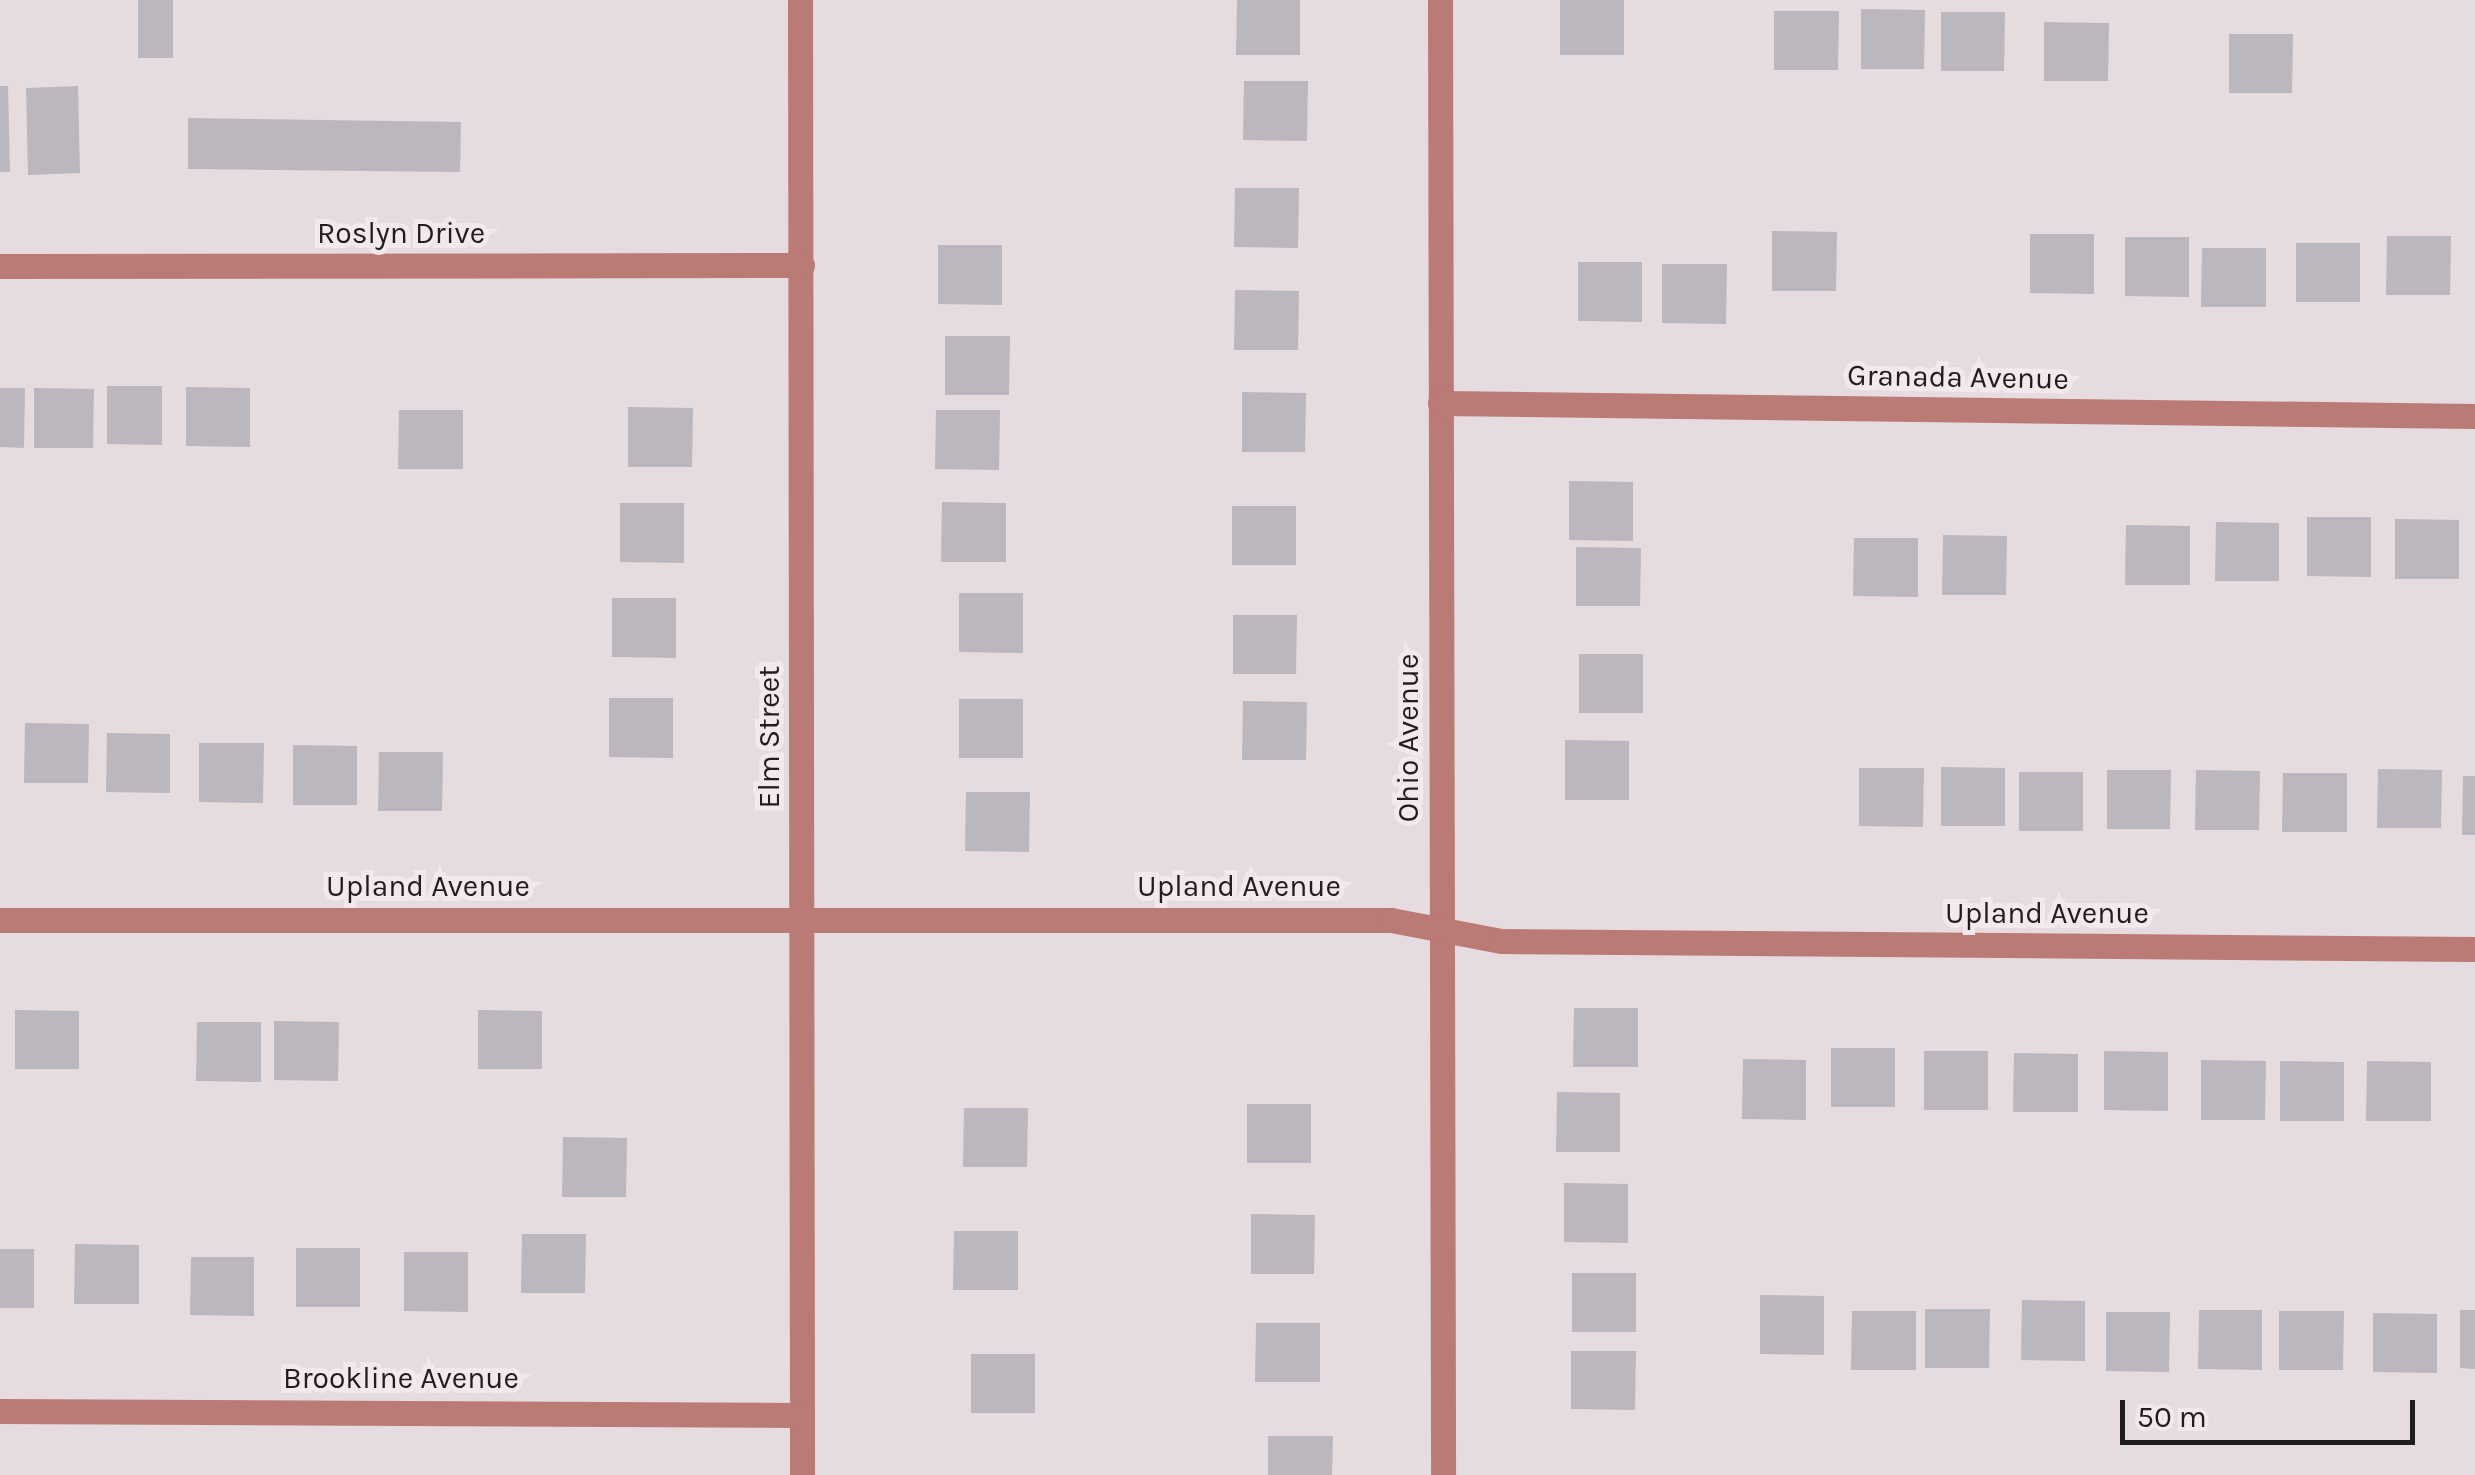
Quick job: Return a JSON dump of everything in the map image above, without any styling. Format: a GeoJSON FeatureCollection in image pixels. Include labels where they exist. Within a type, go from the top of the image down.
{"type":"FeatureCollection","features":[{"type":"Feature","properties":{"kind":"street","name":"Elm Street"},"geometry":{"type":"LineString","coordinates":[[800,0],[802,1475]]}},
{"type":"Feature","properties":{"kind":"street","name":"Ohio Avenue"},"geometry":{"type":"LineString","coordinates":[[1440,0],[1442,1475]]}},
{"type":"Feature","properties":{"kind":"street","name":"Roslyn Drive"},"geometry":{"type":"LineString","coordinates":[[0,266],[802,265]]}},
{"type":"Feature","properties":{"kind":"street","name":"Granada Avenue"},"geometry":{"type":"LineString","coordinates":[[1440,403],[2475,416]]}},
{"type":"Feature","properties":{"kind":"street","name":"Upland Avenue"},"geometry":{"type":"LineString","coordinates":[[0,920],[1391,920],[1501,941],[2475,949]]}},
{"type":"Feature","properties":{"kind":"street","name":"Brookline Avenue"},"geometry":{"type":"LineString","coordinates":[[0,1411],[802,1415]]}},
{"type":"Feature","properties":{"kind":"building"},"geometry":{"type":"Polygon","coordinates":[[[138,0],[173,0],[173,58],[138,58],[138,0]]]}},
{"type":"Feature","properties":{"kind":"building"},"geometry":{"type":"Polygon","coordinates":[[[1237,0],[1300,0],[1300,55],[1236,55],[1237,0]]]}},
{"type":"Feature","properties":{"kind":"building"},"geometry":{"type":"Polygon","coordinates":[[[1560,0],[1624,0],[1624,55],[1560,55],[1560,0]]]}},
{"type":"Feature","properties":{"kind":"building"},"geometry":{"type":"Polygon","coordinates":[[[1861,9],[1925,10],[1924,69],[1861,69],[1861,9]]]}},
{"type":"Feature","properties":{"kind":"building"},"geometry":{"type":"Polygon","coordinates":[[[1774,11],[1839,11],[1838,70],[1774,70],[1774,11]]]}},
{"type":"Feature","properties":{"kind":"building"},"geometry":{"type":"Polygon","coordinates":[[[1941,12],[2005,12],[2004,71],[1941,71],[1941,12]]]}},
{"type":"Feature","properties":{"kind":"building"},"geometry":{"type":"Polygon","coordinates":[[[2044,22],[2109,23],[2108,81],[2044,81],[2044,22]]]}},
{"type":"Feature","properties":{"kind":"building"},"geometry":{"type":"Polygon","coordinates":[[[2229,34],[2293,34],[2292,93],[2229,93],[2229,34]]]}},
{"type":"Feature","properties":{"kind":"building"},"geometry":{"type":"Polygon","coordinates":[[[1244,81],[1308,81],[1307,141],[1243,140],[1244,81]]]}},
{"type":"Feature","properties":{"kind":"building"},"geometry":{"type":"Polygon","coordinates":[[[0,86],[8,86],[10,172],[0,172],[0,86]]]}},
{"type":"Feature","properties":{"kind":"building"},"geometry":{"type":"Polygon","coordinates":[[[78,86],[80,173],[28,175],[26,88],[78,86]]]}},
{"type":"Feature","properties":{"kind":"building"},"geometry":{"type":"Polygon","coordinates":[[[188,118],[461,122],[460,172],[188,169],[188,118]]]}},
{"type":"Feature","properties":{"kind":"building"},"geometry":{"type":"Polygon","coordinates":[[[1235,188],[1299,188],[1298,248],[1234,247],[1235,188]]]}},
{"type":"Feature","properties":{"kind":"building"},"geometry":{"type":"Polygon","coordinates":[[[1772,231],[1837,232],[1836,291],[1772,291],[1772,231]]]}},
{"type":"Feature","properties":{"kind":"building"},"geometry":{"type":"Polygon","coordinates":[[[2030,234],[2094,234],[2094,294],[2030,293],[2030,234]]]}},
{"type":"Feature","properties":{"kind":"building"},"geometry":{"type":"Polygon","coordinates":[[[2387,236],[2451,236],[2450,295],[2386,295],[2387,236]]]}},
{"type":"Feature","properties":{"kind":"building"},"geometry":{"type":"Polygon","coordinates":[[[2125,237],[2189,237],[2189,297],[2125,296],[2125,237]]]}},
{"type":"Feature","properties":{"kind":"building"},"geometry":{"type":"Polygon","coordinates":[[[2296,243],[2360,243],[2360,302],[2296,302],[2296,243]]]}},
{"type":"Feature","properties":{"kind":"building"},"geometry":{"type":"Polygon","coordinates":[[[938,245],[1002,245],[1002,305],[938,304],[938,245]]]}},
{"type":"Feature","properties":{"kind":"building"},"geometry":{"type":"Polygon","coordinates":[[[2202,248],[2266,248],[2266,307],[2201,307],[2202,248]]]}},
{"type":"Feature","properties":{"kind":"building"},"geometry":{"type":"Polygon","coordinates":[[[1578,262],[1642,262],[1642,322],[1578,321],[1578,262]]]}},
{"type":"Feature","properties":{"kind":"building"},"geometry":{"type":"Polygon","coordinates":[[[1662,264],[1727,264],[1726,324],[1662,323],[1662,264]]]}},
{"type":"Feature","properties":{"kind":"building"},"geometry":{"type":"Polygon","coordinates":[[[1235,290],[1299,291],[1298,350],[1234,350],[1235,290]]]}},
{"type":"Feature","properties":{"kind":"building"},"geometry":{"type":"Polygon","coordinates":[[[945,336],[1010,336],[1009,395],[945,395],[945,336]]]}},
{"type":"Feature","properties":{"kind":"building"},"geometry":{"type":"Polygon","coordinates":[[[107,386],[162,386],[162,445],[107,444],[107,386]]]}},
{"type":"Feature","properties":{"kind":"building"},"geometry":{"type":"Polygon","coordinates":[[[186,387],[250,388],[250,447],[186,446],[186,387]]]}},
{"type":"Feature","properties":{"kind":"building"},"geometry":{"type":"Polygon","coordinates":[[[0,388],[25,388],[24,448],[0,447],[0,388]]]}},
{"type":"Feature","properties":{"kind":"building"},"geometry":{"type":"Polygon","coordinates":[[[34,388],[94,389],[93,448],[34,448],[34,388]]]}},
{"type":"Feature","properties":{"kind":"building"},"geometry":{"type":"Polygon","coordinates":[[[1242,392],[1306,393],[1305,452],[1242,452],[1242,392]]]}},
{"type":"Feature","properties":{"kind":"building"},"geometry":{"type":"Polygon","coordinates":[[[628,407],[693,408],[692,467],[628,467],[628,407]]]}},
{"type":"Feature","properties":{"kind":"building"},"geometry":{"type":"Polygon","coordinates":[[[399,410],[463,410],[463,469],[398,469],[399,410]]]}},
{"type":"Feature","properties":{"kind":"building"},"geometry":{"type":"Polygon","coordinates":[[[936,410],[1000,410],[999,470],[935,469],[936,410]]]}},
{"type":"Feature","properties":{"kind":"building"},"geometry":{"type":"Polygon","coordinates":[[[1569,481],[1633,482],[1633,541],[1569,540],[1569,481]]]}},
{"type":"Feature","properties":{"kind":"building"},"geometry":{"type":"Polygon","coordinates":[[[942,502],[1006,503],[1006,562],[941,562],[942,502]]]}},
{"type":"Feature","properties":{"kind":"building"},"geometry":{"type":"Polygon","coordinates":[[[620,503],[684,503],[684,563],[620,562],[620,503]]]}},
{"type":"Feature","properties":{"kind":"building"},"geometry":{"type":"Polygon","coordinates":[[[1232,506],[1296,506],[1296,565],[1232,565],[1232,506]]]}},
{"type":"Feature","properties":{"kind":"building"},"geometry":{"type":"Polygon","coordinates":[[[2307,517],[2371,517],[2371,577],[2307,576],[2307,517]]]}},
{"type":"Feature","properties":{"kind":"building"},"geometry":{"type":"Polygon","coordinates":[[[2395,519],[2459,520],[2459,579],[2395,579],[2395,519]]]}},
{"type":"Feature","properties":{"kind":"building"},"geometry":{"type":"Polygon","coordinates":[[[2216,522],[2279,523],[2279,581],[2215,581],[2216,522]]]}},
{"type":"Feature","properties":{"kind":"building"},"geometry":{"type":"Polygon","coordinates":[[[2126,525],[2190,526],[2190,585],[2125,585],[2126,525]]]}},
{"type":"Feature","properties":{"kind":"building"},"geometry":{"type":"Polygon","coordinates":[[[1943,535],[2007,536],[2006,595],[1942,595],[1943,535]]]}},
{"type":"Feature","properties":{"kind":"building"},"geometry":{"type":"Polygon","coordinates":[[[1854,538],[1918,538],[1918,597],[1853,596],[1854,538]]]}},
{"type":"Feature","properties":{"kind":"building"},"geometry":{"type":"Polygon","coordinates":[[[1576,547],[1641,548],[1640,606],[1576,606],[1576,547]]]}},
{"type":"Feature","properties":{"kind":"building"},"geometry":{"type":"Polygon","coordinates":[[[959,593],[1023,593],[1023,653],[959,652],[959,593]]]}},
{"type":"Feature","properties":{"kind":"building"},"geometry":{"type":"Polygon","coordinates":[[[612,598],[676,598],[676,658],[612,657],[612,598]]]}},
{"type":"Feature","properties":{"kind":"building"},"geometry":{"type":"Polygon","coordinates":[[[1233,615],[1297,615],[1296,674],[1233,674],[1233,615]]]}},
{"type":"Feature","properties":{"kind":"building"},"geometry":{"type":"Polygon","coordinates":[[[1579,654],[1643,654],[1643,713],[1579,713],[1579,654]]]}},
{"type":"Feature","properties":{"kind":"building"},"geometry":{"type":"Polygon","coordinates":[[[609,698],[673,698],[673,758],[609,757],[609,698]]]}},
{"type":"Feature","properties":{"kind":"building"},"geometry":{"type":"Polygon","coordinates":[[[959,699],[1023,699],[1023,758],[959,758],[959,699]]]}},
{"type":"Feature","properties":{"kind":"building"},"geometry":{"type":"Polygon","coordinates":[[[1243,701],[1307,702],[1306,760],[1242,760],[1243,701]]]}},
{"type":"Feature","properties":{"kind":"building"},"geometry":{"type":"Polygon","coordinates":[[[25,723],[89,724],[88,783],[24,783],[25,723]]]}},
{"type":"Feature","properties":{"kind":"building"},"geometry":{"type":"Polygon","coordinates":[[[107,733],[170,734],[170,793],[106,792],[107,733]]]}},
{"type":"Feature","properties":{"kind":"building"},"geometry":{"type":"Polygon","coordinates":[[[1565,740],[1629,741],[1629,800],[1565,800],[1565,740]]]}},
{"type":"Feature","properties":{"kind":"building"},"geometry":{"type":"Polygon","coordinates":[[[199,743],[264,743],[263,803],[199,802],[199,743]]]}},
{"type":"Feature","properties":{"kind":"building"},"geometry":{"type":"Polygon","coordinates":[[[293,745],[357,746],[357,805],[293,805],[293,745]]]}},
{"type":"Feature","properties":{"kind":"building"},"geometry":{"type":"Polygon","coordinates":[[[379,752],[443,752],[442,811],[378,811],[379,752]]]}},
{"type":"Feature","properties":{"kind":"building"},"geometry":{"type":"Polygon","coordinates":[[[1941,767],[2005,768],[2005,826],[1941,826],[1941,767]]]}},
{"type":"Feature","properties":{"kind":"building"},"geometry":{"type":"Polygon","coordinates":[[[1859,768],[1924,768],[1923,827],[1859,826],[1859,768]]]}},
{"type":"Feature","properties":{"kind":"building"},"geometry":{"type":"Polygon","coordinates":[[[2378,769],[2442,770],[2441,828],[2377,828],[2378,769]]]}},
{"type":"Feature","properties":{"kind":"building"},"geometry":{"type":"Polygon","coordinates":[[[2107,770],[2171,770],[2170,829],[2107,829],[2107,770]]]}},
{"type":"Feature","properties":{"kind":"building"},"geometry":{"type":"Polygon","coordinates":[[[2196,770],[2260,771],[2259,830],[2195,830],[2196,770]]]}},
{"type":"Feature","properties":{"kind":"building"},"geometry":{"type":"Polygon","coordinates":[[[2019,772],[2083,772],[2083,831],[2019,831],[2019,772]]]}},
{"type":"Feature","properties":{"kind":"building"},"geometry":{"type":"Polygon","coordinates":[[[2283,773],[2347,773],[2347,832],[2282,832],[2283,773]]]}},
{"type":"Feature","properties":{"kind":"building"},"geometry":{"type":"Polygon","coordinates":[[[2463,776],[2475,776],[2475,835],[2462,835],[2463,776]]]}},
{"type":"Feature","properties":{"kind":"building"},"geometry":{"type":"Polygon","coordinates":[[[966,792],[1030,792],[1029,852],[965,851],[966,792]]]}},
{"type":"Feature","properties":{"kind":"building"},"geometry":{"type":"Polygon","coordinates":[[[1574,1008],[1638,1008],[1638,1067],[1573,1067],[1574,1008]]]}},
{"type":"Feature","properties":{"kind":"building"},"geometry":{"type":"Polygon","coordinates":[[[15,1010],[79,1011],[79,1069],[15,1069],[15,1010]]]}},
{"type":"Feature","properties":{"kind":"building"},"geometry":{"type":"Polygon","coordinates":[[[478,1010],[542,1011],[542,1069],[478,1069],[478,1010]]]}},
{"type":"Feature","properties":{"kind":"building"},"geometry":{"type":"Polygon","coordinates":[[[274,1021],[339,1022],[338,1081],[274,1080],[274,1021]]]}},
{"type":"Feature","properties":{"kind":"building"},"geometry":{"type":"Polygon","coordinates":[[[197,1022],[261,1022],[261,1082],[196,1081],[197,1022]]]}},
{"type":"Feature","properties":{"kind":"building"},"geometry":{"type":"Polygon","coordinates":[[[1831,1048],[1895,1048],[1895,1107],[1831,1107],[1831,1048]]]}},
{"type":"Feature","properties":{"kind":"building"},"geometry":{"type":"Polygon","coordinates":[[[1924,1051],[1988,1051],[1988,1110],[1924,1110],[1924,1051]]]}},
{"type":"Feature","properties":{"kind":"building"},"geometry":{"type":"Polygon","coordinates":[[[2104,1051],[2168,1052],[2168,1111],[2104,1110],[2104,1051]]]}},
{"type":"Feature","properties":{"kind":"building"},"geometry":{"type":"Polygon","coordinates":[[[2014,1053],[2078,1054],[2078,1112],[2013,1112],[2014,1053]]]}},
{"type":"Feature","properties":{"kind":"building"},"geometry":{"type":"Polygon","coordinates":[[[1743,1059],[1806,1060],[1806,1120],[1742,1119],[1743,1059]]]}},
{"type":"Feature","properties":{"kind":"building"},"geometry":{"type":"Polygon","coordinates":[[[2201,1060],[2266,1061],[2265,1120],[2201,1120],[2201,1060]]]}},
{"type":"Feature","properties":{"kind":"building"},"geometry":{"type":"Polygon","coordinates":[[[2280,1061],[2344,1062],[2344,1121],[2280,1121],[2280,1061]]]}},
{"type":"Feature","properties":{"kind":"building"},"geometry":{"type":"Polygon","coordinates":[[[2367,1061],[2431,1062],[2431,1121],[2366,1121],[2367,1061]]]}},
{"type":"Feature","properties":{"kind":"building"},"geometry":{"type":"Polygon","coordinates":[[[1557,1092],[1620,1093],[1620,1152],[1556,1152],[1557,1092]]]}},
{"type":"Feature","properties":{"kind":"building"},"geometry":{"type":"Polygon","coordinates":[[[1247,1104],[1311,1104],[1311,1163],[1247,1163],[1247,1104]]]}},
{"type":"Feature","properties":{"kind":"building"},"geometry":{"type":"Polygon","coordinates":[[[964,1108],[1028,1108],[1027,1167],[963,1167],[964,1108]]]}},
{"type":"Feature","properties":{"kind":"building"},"geometry":{"type":"Polygon","coordinates":[[[563,1137],[627,1138],[626,1197],[562,1197],[563,1137]]]}},
{"type":"Feature","properties":{"kind":"building"},"geometry":{"type":"Polygon","coordinates":[[[1564,1183],[1628,1184],[1628,1243],[1564,1242],[1564,1183]]]}},
{"type":"Feature","properties":{"kind":"building"},"geometry":{"type":"Polygon","coordinates":[[[1251,1214],[1315,1215],[1314,1274],[1251,1274],[1251,1214]]]}},
{"type":"Feature","properties":{"kind":"building"},"geometry":{"type":"Polygon","coordinates":[[[954,1231],[1018,1231],[1018,1290],[953,1290],[954,1231]]]}},
{"type":"Feature","properties":{"kind":"building"},"geometry":{"type":"Polygon","coordinates":[[[522,1234],[586,1234],[585,1293],[521,1293],[522,1234]]]}},
{"type":"Feature","properties":{"kind":"building"},"geometry":{"type":"Polygon","coordinates":[[[75,1244],[139,1245],[139,1304],[74,1304],[75,1244]]]}},
{"type":"Feature","properties":{"kind":"building"},"geometry":{"type":"Polygon","coordinates":[[[296,1248],[360,1248],[360,1307],[296,1307],[296,1248]]]}},
{"type":"Feature","properties":{"kind":"building"},"geometry":{"type":"Polygon","coordinates":[[[0,1249],[34,1249],[34,1308],[0,1308],[0,1249]]]}},
{"type":"Feature","properties":{"kind":"building"},"geometry":{"type":"Polygon","coordinates":[[[404,1252],[468,1252],[468,1312],[404,1311],[404,1252]]]}},
{"type":"Feature","properties":{"kind":"building"},"geometry":{"type":"Polygon","coordinates":[[[191,1257],[254,1257],[254,1316],[190,1315],[191,1257]]]}},
{"type":"Feature","properties":{"kind":"building"},"geometry":{"type":"Polygon","coordinates":[[[1572,1273],[1636,1273],[1636,1332],[1572,1332],[1572,1273]]]}},
{"type":"Feature","properties":{"kind":"building"},"geometry":{"type":"Polygon","coordinates":[[[1760,1295],[1824,1296],[1824,1355],[1760,1354],[1760,1295]]]}},
{"type":"Feature","properties":{"kind":"building"},"geometry":{"type":"Polygon","coordinates":[[[2022,1300],[2085,1301],[2085,1361],[2021,1360],[2022,1300]]]}},
{"type":"Feature","properties":{"kind":"building"},"geometry":{"type":"Polygon","coordinates":[[[1925,1309],[1990,1309],[1989,1368],[1925,1368],[1925,1309]]]}},
{"type":"Feature","properties":{"kind":"building"},"geometry":{"type":"Polygon","coordinates":[[[2199,1310],[2262,1310],[2262,1370],[2198,1369],[2199,1310]]]}},
{"type":"Feature","properties":{"kind":"building"},"geometry":{"type":"Polygon","coordinates":[[[2460,1310],[2475,1310],[2475,1369],[2460,1368],[2460,1310]]]}},
{"type":"Feature","properties":{"kind":"building"},"geometry":{"type":"Polygon","coordinates":[[[1852,1311],[1916,1311],[1916,1370],[1851,1370],[1852,1311]]]}},
{"type":"Feature","properties":{"kind":"building"},"geometry":{"type":"Polygon","coordinates":[[[2279,1311],[2344,1311],[2343,1370],[2279,1370],[2279,1311]]]}},
{"type":"Feature","properties":{"kind":"building"},"geometry":{"type":"Polygon","coordinates":[[[2106,1312],[2170,1312],[2169,1372],[2106,1371],[2106,1312]]]}},
{"type":"Feature","properties":{"kind":"building"},"geometry":{"type":"Polygon","coordinates":[[[2373,1313],[2437,1314],[2437,1373],[2373,1372],[2373,1313]]]}},
{"type":"Feature","properties":{"kind":"building"},"geometry":{"type":"Polygon","coordinates":[[[1256,1323],[1320,1323],[1320,1382],[1255,1382],[1256,1323]]]}},
{"type":"Feature","properties":{"kind":"building"},"geometry":{"type":"Polygon","coordinates":[[[1571,1351],[1636,1351],[1635,1410],[1571,1409],[1571,1351]]]}},
{"type":"Feature","properties":{"kind":"building"},"geometry":{"type":"Polygon","coordinates":[[[971,1354],[1035,1354],[1035,1413],[971,1413],[971,1354]]]}},
{"type":"Feature","properties":{"kind":"building"},"geometry":{"type":"Polygon","coordinates":[[[1268,1436],[1333,1436],[1332,1475],[1268,1475],[1268,1436]]]}}]}
